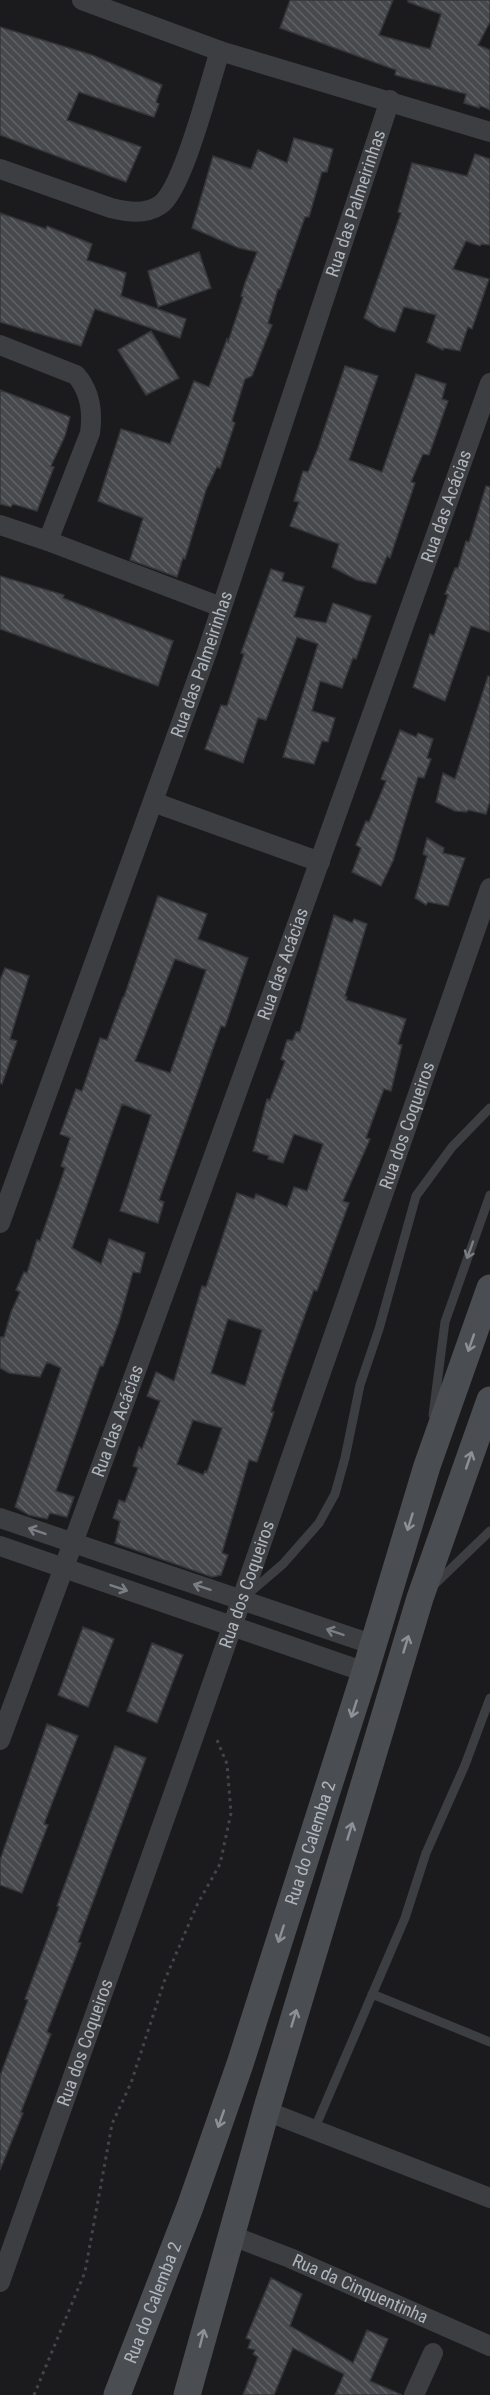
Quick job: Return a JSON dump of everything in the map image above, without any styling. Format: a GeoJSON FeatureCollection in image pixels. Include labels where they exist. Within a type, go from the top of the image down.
{"type":"FeatureCollection","features":[{"type":"Feature","properties":{"kind":"main road","name":"Rua do Calemba 2"},"geometry":{"type":"LineString","coordinates":[[117,2395],[190,2207],[222,2115],[374,1645],[427,1466],[490,1288]]}},
{"type":"Feature","properties":{"kind":"main road","name":"Rua do Calemba 2"},"geometry":{"type":"LineString","coordinates":[[187,2395],[266,2111],[420,1598],[490,1400]]}},
{"type":"Feature","properties":{"kind":"street"},"geometry":{"type":"LineString","coordinates":[[82,0],[220,51],[390,100],[490,132]]}},
{"type":"Feature","properties":{"kind":"street"},"geometry":{"type":"LineString","coordinates":[[0,169],[111,208],[129,212],[147,211],[162,204],[181,174],[220,51]]}},
{"type":"Feature","properties":{"kind":"street","name":"Rua das Palmeirinhas"},"geometry":{"type":"LineString","coordinates":[[0,1223],[153,802],[221,607],[390,100]]}},
{"type":"Feature","properties":{"kind":"street"},"geometry":{"type":"LineString","coordinates":[[0,345],[76,375],[83,383],[92,416],[90,433],[48,541]]}},
{"type":"Feature","properties":{"kind":"street","name":"Rua das Acácias"},"geometry":{"type":"LineString","coordinates":[[0,1740],[74,1544],[490,383]]}},
{"type":"Feature","properties":{"kind":"street"},"geometry":{"type":"LineString","coordinates":[[0,525],[221,607]]}},
{"type":"Feature","properties":{"kind":"street"},"geometry":{"type":"LineString","coordinates":[[153,802],[320,862]]}},
{"type":"Feature","properties":{"kind":"street","name":"Rua dos Coqueiros"},"geometry":{"type":"LineString","coordinates":[[0,2282],[198,1726],[490,888]]}},
{"type":"Feature","properties":{"kind":"street"},"geometry":{"type":"LineString","coordinates":[[0,1518],[374,1645]]}},
{"type":"Feature","properties":{"kind":"street"},"geometry":{"type":"LineString","coordinates":[[0,1546],[365,1672]]}},
{"type":"Feature","properties":{"kind":"street"},"geometry":{"type":"LineString","coordinates":[[266,2111],[490,2198]]}},
{"type":"Feature","properties":{"kind":"street","name":"Rua da Cinquentinha"},"geometry":{"type":"LineString","coordinates":[[230,2235],[290,2258],[490,2346]]}},
{"type":"Feature","properties":{"kind":"street"},"geometry":{"type":"LineString","coordinates":[[414,2395],[433,2353]]}},
{"type":"Feature","properties":{"kind":"lane"},"geometry":{"type":"LineString","coordinates":[[241,1600],[283,1564],[320,1523],[335,1494],[360,1385],[379,1329],[416,1196],[452,1147],[490,1108]]}},
{"type":"Feature","properties":{"kind":"lane"},"geometry":{"type":"LineString","coordinates":[[427,1466],[445,1322],[490,1195]]}},
{"type":"Feature","properties":{"kind":"lane"},"geometry":{"type":"LineString","coordinates":[[420,1598],[490,1531]]}},
{"type":"Feature","properties":{"kind":"lane"},"geometry":{"type":"LineString","coordinates":[[314,2130],[405,1918],[426,1853],[465,1765],[490,1698]]}},
{"type":"Feature","properties":{"kind":"lane"},"geometry":{"type":"LineString","coordinates":[[372,1994],[490,2042]]}},
{"type":"Feature","properties":{"kind":"path"},"geometry":{"type":"LineString","coordinates":[[34,2395],[85,2272],[112,2124],[130,2083],[164,1982],[197,1905],[220,1864],[231,1813],[227,1764],[217,1740],[198,1726]]}},
{"type":"Feature","properties":{"kind":"building"},"geometry":{"type":"Polygon","coordinates":[[[290,0],[393,0],[379,35],[430,49],[441,14],[408,2],[408,0],[490,0],[490,22],[478,45],[490,50],[490,110],[479,105],[479,108],[464,103],[466,94],[395,75],[396,70],[280,28],[290,0]]]}},
{"type":"Feature","properties":{"kind":"building"},"geometry":{"type":"Polygon","coordinates":[[[0,27],[92,55],[162,85],[154,117],[79,92],[67,120],[141,147],[126,182],[0,135],[0,27]]]}},
{"type":"Feature","properties":{"kind":"building"},"geometry":{"type":"Polygon","coordinates":[[[294,138],[333,149],[327,172],[322,172],[309,217],[305,217],[280,289],[278,289],[268,323],[272,325],[252,376],[245,379],[232,421],[235,423],[220,468],[217,467],[206,490],[185,559],[183,558],[177,577],[130,560],[143,518],[98,501],[121,429],[170,444],[194,381],[209,387],[227,339],[228,342],[243,297],[241,296],[245,283],[257,252],[239,248],[192,228],[213,156],[251,169],[258,150],[287,163],[294,138]]]}},
{"type":"Feature","properties":{"kind":"building"},"geometry":{"type":"Polygon","coordinates":[[[475,154],[490,159],[490,245],[480,246],[466,241],[453,269],[489,279],[472,329],[468,327],[460,351],[444,348],[443,350],[427,342],[436,315],[404,307],[395,332],[379,327],[364,318],[401,213],[398,212],[412,163],[467,176],[475,154]]]}},
{"type":"Feature","properties":{"kind":"building"},"geometry":{"type":"Polygon","coordinates":[[[0,213],[46,229],[47,226],[92,244],[87,260],[126,273],[121,296],[186,319],[180,338],[95,309],[81,346],[0,322],[0,213]]]}},
{"type":"Feature","properties":{"kind":"building"},"geometry":{"type":"Polygon","coordinates":[[[199,252],[211,288],[158,307],[148,271],[199,252]]]}},
{"type":"Feature","properties":{"kind":"building"},"geometry":{"type":"Polygon","coordinates":[[[151,331],[179,378],[146,395],[118,350],[151,331]]]}},
{"type":"Feature","properties":{"kind":"building"},"geometry":{"type":"Polygon","coordinates":[[[345,366],[378,376],[349,460],[382,472],[416,374],[446,384],[442,399],[448,401],[429,455],[423,454],[411,482],[415,483],[390,558],[387,556],[376,584],[357,580],[332,567],[339,544],[290,526],[299,502],[294,501],[303,471],[308,472],[318,448],[345,366]]]}},
{"type":"Feature","properties":{"kind":"building"},"geometry":{"type":"Polygon","coordinates":[[[0,390],[70,417],[37,511],[13,504],[11,507],[0,504],[0,390]]]}},
{"type":"Feature","properties":{"kind":"building"},"geometry":{"type":"Polygon","coordinates":[[[486,486],[490,487],[490,632],[471,626],[445,701],[413,687],[430,634],[434,636],[448,595],[445,594],[455,568],[458,568],[466,541],[469,542],[486,486]]]}},
{"type":"Feature","properties":{"kind":"building"},"geometry":{"type":"Polygon","coordinates":[[[271,569],[284,573],[282,581],[304,587],[294,617],[326,623],[333,603],[371,616],[356,659],[353,658],[342,688],[320,681],[312,711],[335,718],[328,742],[322,741],[314,764],[283,757],[318,644],[297,637],[266,720],[258,718],[243,763],[205,749],[221,705],[227,706],[244,654],[241,653],[271,569]]]}},
{"type":"Feature","properties":{"kind":"building"},"geometry":{"type":"Polygon","coordinates":[[[0,576],[64,595],[63,598],[173,641],[158,686],[0,629],[0,576]]]}},
{"type":"Feature","properties":{"kind":"building"},"geometry":{"type":"Polygon","coordinates":[[[488,676],[490,677],[490,801],[486,814],[468,810],[467,812],[455,811],[436,802],[443,773],[455,779],[488,676]]]}},
{"type":"Feature","properties":{"kind":"building"},"geometry":{"type":"Polygon","coordinates":[[[400,730],[416,737],[418,733],[433,739],[427,758],[431,759],[424,778],[418,777],[393,861],[381,886],[352,872],[361,848],[356,845],[366,821],[369,822],[386,781],[381,779],[400,730]]]}},
{"type":"Feature","properties":{"kind":"building"},"geometry":{"type":"Polygon","coordinates":[[[427,838],[444,848],[443,853],[465,858],[448,906],[428,902],[426,905],[415,898],[427,856],[423,854],[427,838]]]}},
{"type":"Feature","properties":{"kind":"building"},"geometry":{"type":"Polygon","coordinates":[[[158,896],[207,914],[198,939],[248,958],[225,1027],[221,1026],[159,1200],[164,1202],[158,1223],[120,1211],[151,1115],[122,1104],[72,1248],[101,1264],[109,1239],[145,1253],[140,1273],[133,1272],[119,1322],[103,1366],[100,1366],[56,1491],[74,1497],[67,1517],[50,1513],[47,1519],[29,1515],[15,1507],[61,1368],[47,1362],[40,1377],[9,1373],[0,1368],[0,1337],[4,1337],[20,1292],[16,1290],[24,1272],[27,1273],[37,1240],[40,1241],[65,1168],[61,1166],[70,1138],[60,1134],[76,1089],[82,1091],[100,1038],[107,1040],[158,896]],[[175,959],[135,1061],[170,1073],[206,970],[175,959]]]}},
{"type":"Feature","properties":{"kind":"building"},"geometry":{"type":"Polygon","coordinates":[[[334,915],[352,923],[354,919],[367,924],[345,996],[346,1000],[406,1019],[398,1044],[402,1045],[391,1091],[384,1089],[366,1138],[370,1139],[343,1201],[349,1203],[285,1370],[257,1462],[249,1460],[222,1553],[228,1555],[221,1575],[212,1577],[115,1543],[120,1521],[113,1518],[119,1500],[125,1502],[138,1468],[133,1466],[139,1447],[142,1449],[160,1401],[147,1396],[156,1372],[174,1381],[202,1286],[206,1287],[237,1193],[254,1199],[256,1194],[287,1207],[294,1187],[307,1191],[323,1144],[294,1134],[283,1163],[268,1159],[269,1156],[253,1151],[267,1099],[270,1100],[285,1061],[281,1059],[287,1040],[293,1040],[296,1032],[300,1032],[334,915]],[[228,1319],[211,1373],[245,1386],[262,1330],[228,1319]],[[193,1420],[177,1464],[203,1475],[205,1471],[207,1472],[222,1428],[193,1420]]]}},
{"type":"Feature","properties":{"kind":"building"},"geometry":{"type":"Polygon","coordinates":[[[5,968],[29,976],[10,1039],[17,1041],[2,1084],[0,1083],[0,980],[5,968]]]}},
{"type":"Feature","properties":{"kind":"building"},"geometry":{"type":"Polygon","coordinates":[[[83,1627],[114,1639],[88,1707],[58,1695],[83,1627]]]}},
{"type":"Feature","properties":{"kind":"building"},"geometry":{"type":"Polygon","coordinates":[[[152,1643],[183,1655],[157,1723],[127,1711],[152,1643]]]}},
{"type":"Feature","properties":{"kind":"building"},"geometry":{"type":"Polygon","coordinates":[[[47,1724],[78,1736],[44,1824],[48,1825],[22,1893],[0,1885],[0,1860],[47,1724]]]}},
{"type":"Feature","properties":{"kind":"building"},"geometry":{"type":"Polygon","coordinates":[[[115,1746],[146,1758],[47,2032],[51,2034],[0,2170],[0,2076],[28,2000],[25,1999],[59,1907],[57,1906],[115,1746]]]}},
{"type":"Feature","properties":{"kind":"building"},"geometry":{"type":"Polygon","coordinates":[[[271,2278],[302,2294],[290,2326],[353,2363],[367,2330],[388,2339],[370,2381],[402,2395],[335,2395],[344,2374],[293,2348],[274,2395],[243,2395],[258,2357],[253,2354],[255,2350],[248,2348],[251,2340],[246,2338],[271,2278]]]}}]}
